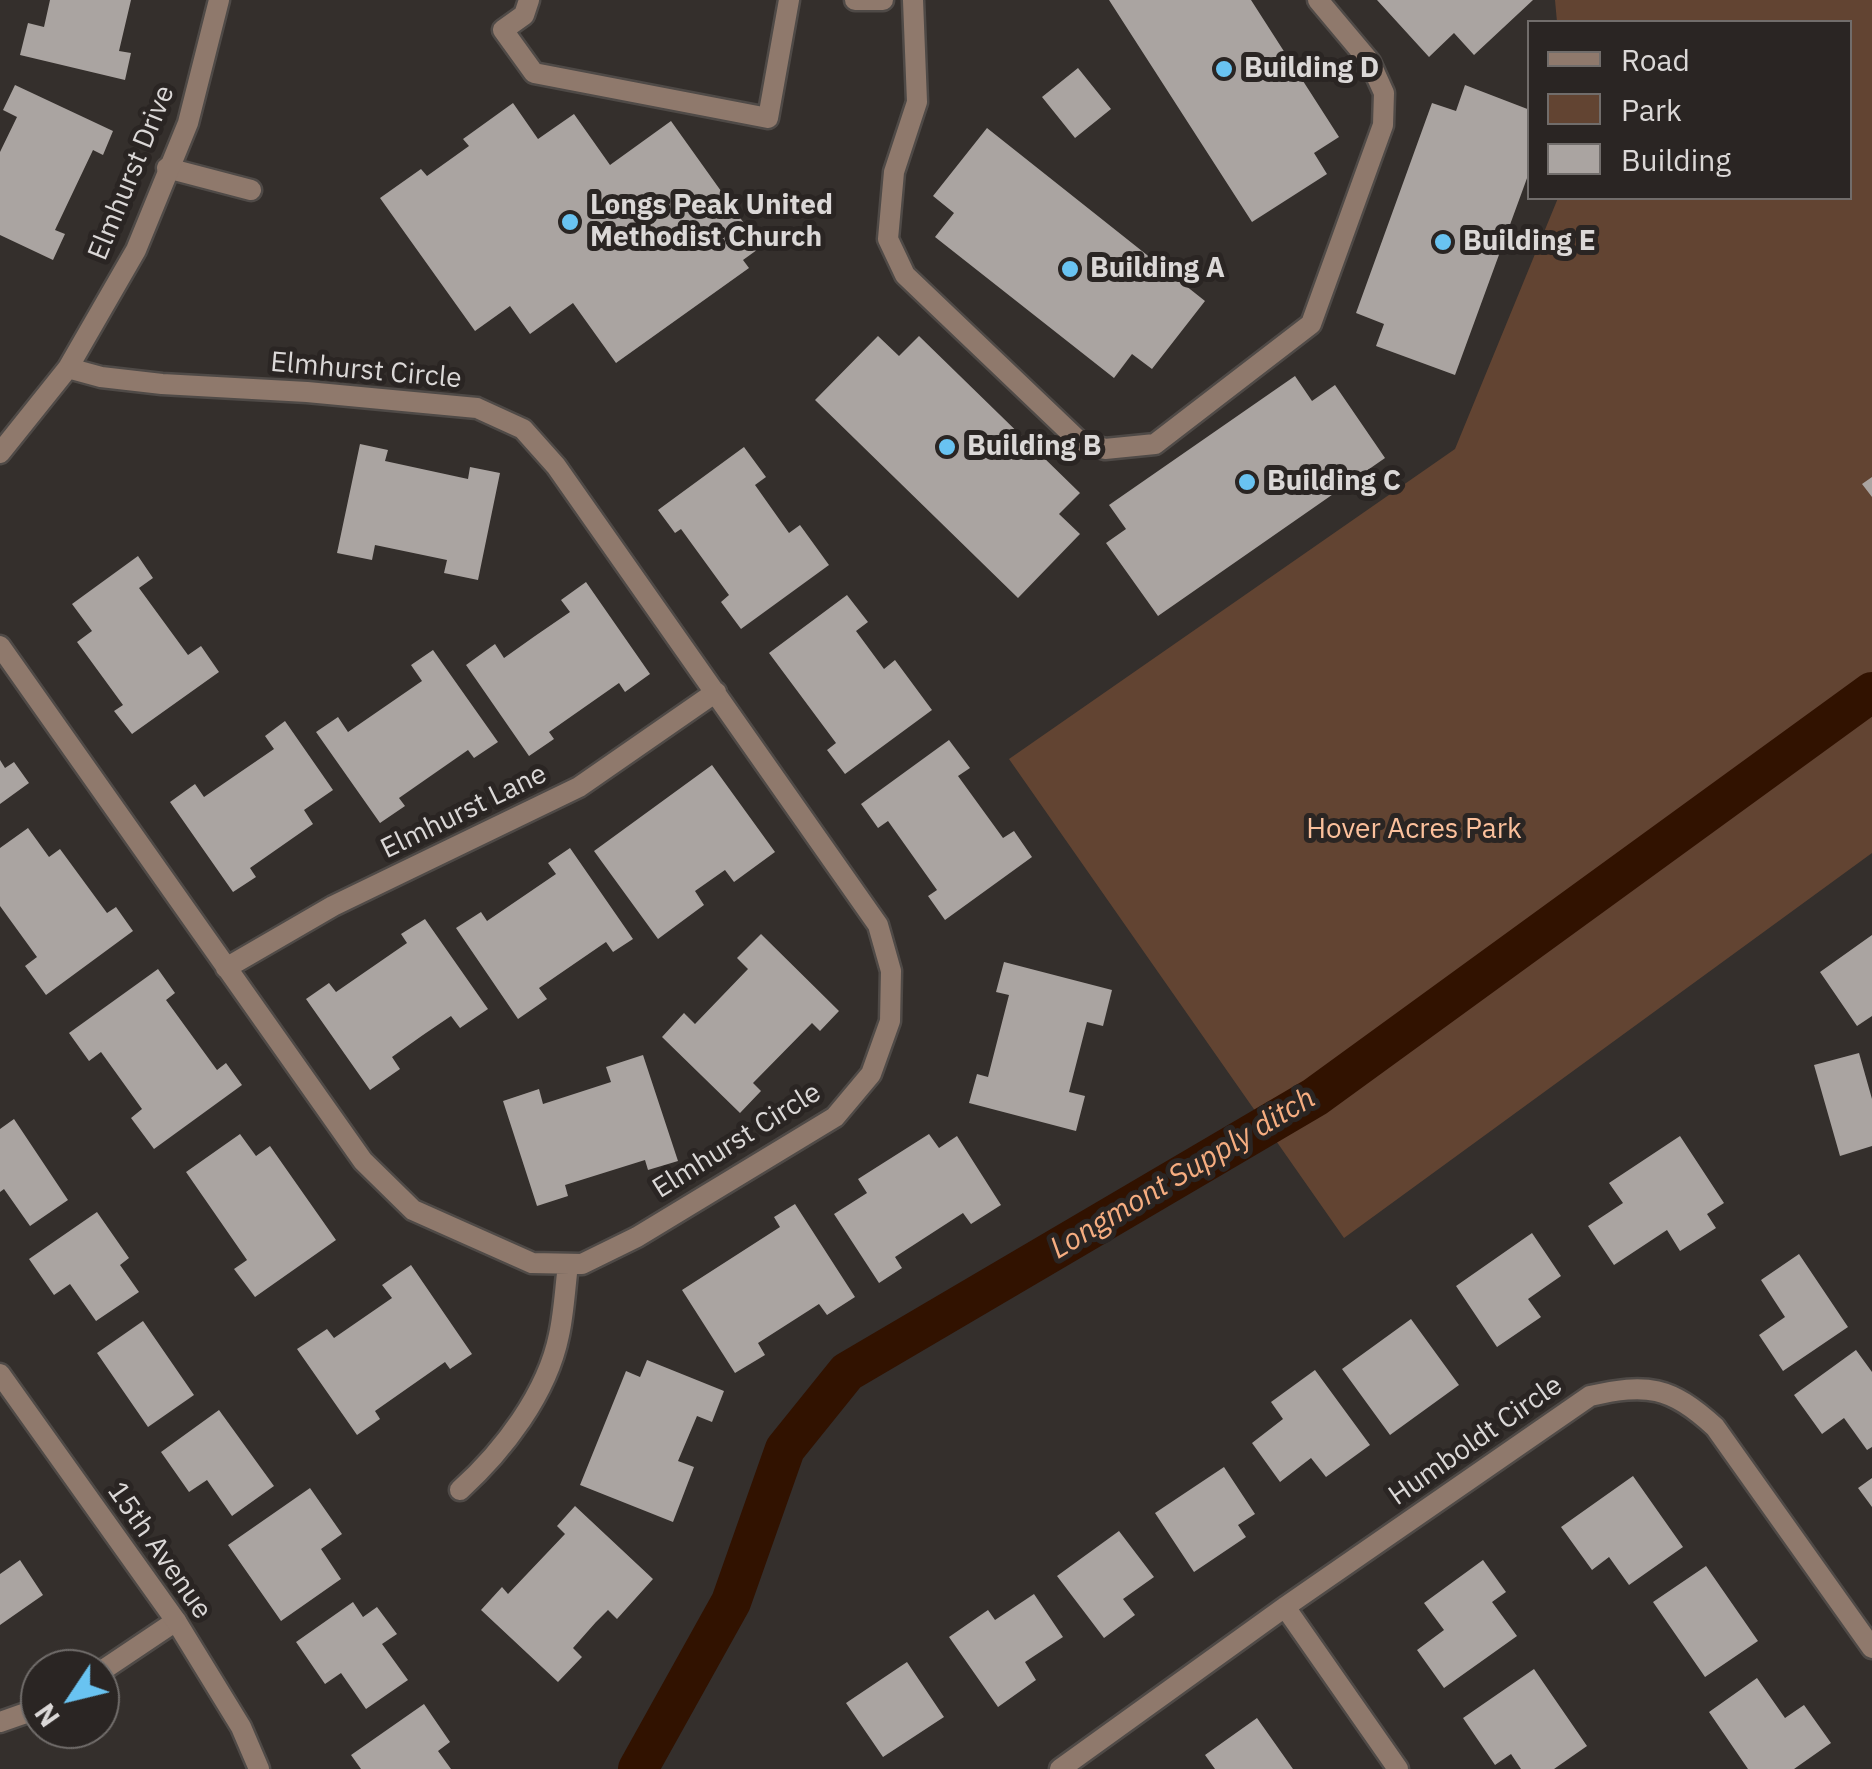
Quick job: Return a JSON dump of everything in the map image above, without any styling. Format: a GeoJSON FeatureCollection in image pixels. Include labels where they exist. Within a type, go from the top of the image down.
{"type":"FeatureCollection","features":[{"type":"Feature","properties":{"kind":"street","name":"Elmhurst Drive"},"geometry":{"type":"LineString","coordinates":[[0,452],[68,368],[136,250],[188,123],[219,0]]}},
{"type":"Feature","properties":{"kind":"street"},"geometry":{"type":"LineString","coordinates":[[529,0],[524,15],[504,30],[534,73],[768,118],[789,0]]}},
{"type":"Feature","properties":{"kind":"street"},"geometry":{"type":"LineString","coordinates":[[854,0],[884,0]]}},
{"type":"Feature","properties":{"kind":"street"},"geometry":{"type":"LineString","coordinates":[[913,0],[917,102],[894,172],[888,238],[905,275],[1079,441],[1104,449],[1155,444],[1311,324],[1383,125],[1384,93],[1370,62],[1318,0]]}},
{"type":"Feature","properties":{"kind":"street"},"geometry":{"type":"LineString","coordinates":[[167,168],[250,190]]}},
{"type":"Feature","properties":{"kind":"street","name":"Elmhurst Circle"},"geometry":{"type":"LineString","coordinates":[[0,646],[364,1161],[414,1210],[532,1263],[582,1264],[637,1236],[835,1117],[871,1074],[890,1021],[891,971],[878,924],[556,466],[523,429],[477,408],[307,392],[162,384],[100,377],[68,368]]}},
{"type":"Feature","properties":{"kind":"street","name":"Elmhurst Lane"},"geometry":{"type":"LineString","coordinates":[[226,968],[333,906],[579,788],[716,692]]}},
{"type":"Feature","properties":{"kind":"street"},"geometry":{"type":"LineString","coordinates":[[460,1490],[487,1466],[530,1406],[558,1338],[568,1265]]}},
{"type":"Feature","properties":{"kind":"street","name":"15th Avenue"},"geometry":{"type":"LineString","coordinates":[[0,1374],[176,1621],[241,1727],[259,1769]]}},
{"type":"Feature","properties":{"kind":"street","name":"Humboldt Circle"},"geometry":{"type":"LineString","coordinates":[[1060,1769],[1590,1396],[1631,1387],[1651,1388],[1691,1406],[1714,1427],[1872,1648]]}},
{"type":"Feature","properties":{"kind":"street"},"geometry":{"type":"LineString","coordinates":[[1285,1608],[1398,1769]]}},
{"type":"Feature","properties":{"kind":"street"},"geometry":{"type":"LineString","coordinates":[[120,1659],[176,1621]]}},
{"type":"Feature","properties":{"kind":"green space","name":"Hover Acres Park"},"geometry":{"type":"Polygon","coordinates":[[[1555,0],[1872,0],[1872,853],[1344,1238],[1009,759],[1455,449],[1557,200],[1852,200],[1852,20],[1557,20],[1555,0]]]}},
{"type":"Feature","properties":{"kind":"building"},"geometry":{"type":"Polygon","coordinates":[[[50,0],[131,0],[119,51],[131,53],[125,80],[20,55],[28,23],[44,27],[50,0]]]}},
{"type":"Feature","properties":{"kind":"building","name":"Building D"},"geometry":{"type":"Polygon","coordinates":[[[1109,0],[1251,0],[1339,137],[1314,153],[1327,174],[1252,222],[1109,0]]]}},
{"type":"Feature","properties":{"kind":"building"},"geometry":{"type":"Polygon","coordinates":[[[1377,0],[1533,0],[1474,55],[1454,33],[1429,57],[1377,0]]]}},
{"type":"Feature","properties":{"kind":"building"},"geometry":{"type":"Polygon","coordinates":[[[1078,68],[1111,109],[1075,138],[1042,97],[1078,68]]]}},
{"type":"Feature","properties":{"kind":"building"},"geometry":{"type":"Polygon","coordinates":[[[15,85],[113,131],[103,155],[93,150],[55,230],[65,234],[53,260],[0,235],[0,152],[17,117],[3,110],[15,85]]]}},
{"type":"Feature","properties":{"kind":"building","name":"Building E"},"geometry":{"type":"Polygon","coordinates":[[[1465,85],[1527,109],[1527,178],[1455,375],[1376,346],[1384,324],[1356,313],[1432,103],[1456,111],[1465,85]]]}},
{"type":"Feature","properties":{"kind":"building","name":"Longs Peak United Methodist Church"},"geometry":{"type":"Polygon","coordinates":[[[513,103],[538,139],[574,114],[610,165],[671,121],[761,247],[743,260],[749,268],[616,363],[573,303],[530,334],[510,306],[475,331],[380,198],[421,169],[427,176],[469,146],[463,139],[513,103]]]}},
{"type":"Feature","properties":{"kind":"building","name":"Building A"},"geometry":{"type":"Polygon","coordinates":[[[987,128],[1205,301],[1152,369],[1132,354],[1114,378],[935,237],[954,213],[933,196],[987,128]]]}},
{"type":"Feature","properties":{"kind":"building","name":"Building B"},"geometry":{"type":"Polygon","coordinates":[[[878,336],[899,356],[919,336],[1080,493],[1059,514],[1080,534],[1018,598],[815,400],[878,336]]]}},
{"type":"Feature","properties":{"kind":"building","name":"Building C"},"geometry":{"type":"Polygon","coordinates":[[[1295,376],[1312,401],[1335,385],[1385,458],[1158,616],[1106,543],[1126,529],[1109,505],[1295,376]]]}},
{"type":"Feature","properties":{"kind":"building"},"geometry":{"type":"Polygon","coordinates":[[[360,444],[388,450],[385,461],[468,479],[470,467],[500,473],[478,580],[444,573],[447,560],[375,545],[372,560],[337,553],[360,444]]]}},
{"type":"Feature","properties":{"kind":"building"},"geometry":{"type":"Polygon","coordinates":[[[744,447],[766,477],[755,485],[789,533],[800,525],[829,565],[741,629],[721,602],[729,595],[681,529],[675,533],[658,510],[744,447]]]}},
{"type":"Feature","properties":{"kind":"building"},"geometry":{"type":"Polygon","coordinates":[[[1872,477],[1872,497],[1862,484],[1872,477]]]}},
{"type":"Feature","properties":{"kind":"building"},"geometry":{"type":"Polygon","coordinates":[[[138,556],[153,578],[139,588],[188,655],[201,646],[219,672],[132,734],[114,711],[123,705],[77,642],[92,631],[72,604],[138,556]]]}},
{"type":"Feature","properties":{"kind":"building"},"geometry":{"type":"Polygon","coordinates":[[[586,582],[650,674],[625,692],[619,683],[549,732],[554,739],[529,756],[466,665],[495,644],[504,658],[570,612],[561,600],[586,582]]]}},
{"type":"Feature","properties":{"kind":"building"},"geometry":{"type":"Polygon","coordinates":[[[847,595],[868,622],[856,631],[884,669],[895,660],[932,710],[845,774],[827,750],[836,743],[769,653],[847,595]]]}},
{"type":"Feature","properties":{"kind":"building"},"geometry":{"type":"Polygon","coordinates":[[[433,650],[498,742],[474,758],[468,750],[399,798],[405,806],[380,823],[316,732],[338,717],[348,732],[422,681],[411,665],[433,650]]]}},
{"type":"Feature","properties":{"kind":"building"},"geometry":{"type":"Polygon","coordinates":[[[285,721],[333,790],[304,810],[313,824],[250,868],[256,877],[233,892],[170,802],[195,784],[204,797],[274,749],[265,736],[285,721]]]}},
{"type":"Feature","properties":{"kind":"building"},"geometry":{"type":"Polygon","coordinates":[[[949,740],[970,768],[958,776],[1003,838],[1014,831],[1032,857],[945,920],[928,896],[937,890],[888,821],[878,828],[861,804],[949,740]]]}},
{"type":"Feature","properties":{"kind":"building"},"geometry":{"type":"Polygon","coordinates":[[[0,760],[5,768],[14,762],[29,783],[0,804],[0,760]]]}},
{"type":"Feature","properties":{"kind":"building"},"geometry":{"type":"Polygon","coordinates":[[[712,765],[775,852],[734,882],[725,870],[695,891],[704,905],[658,939],[594,851],[712,765]]]}},
{"type":"Feature","properties":{"kind":"building"},"geometry":{"type":"Polygon","coordinates":[[[28,828],[49,857],[60,849],[107,913],[116,907],[133,931],[46,995],[25,966],[37,957],[0,906],[0,848],[28,828]]]}},
{"type":"Feature","properties":{"kind":"building"},"geometry":{"type":"Polygon","coordinates":[[[570,848],[633,939],[613,952],[606,942],[539,988],[547,999],[518,1019],[456,928],[481,912],[487,921],[556,874],[548,863],[570,848]]]}},
{"type":"Feature","properties":{"kind":"building"},"geometry":{"type":"Polygon","coordinates":[[[425,919],[488,1009],[460,1028],[451,1016],[423,1035],[392,1057],[400,1069],[370,1090],[306,999],[329,983],[336,992],[407,943],[401,934],[425,919]]]}},
{"type":"Feature","properties":{"kind":"building"},"geometry":{"type":"Polygon","coordinates":[[[761,934],[839,1011],[820,1031],[812,1023],[753,1083],[761,1091],[740,1113],[662,1037],[684,1013],[695,1024],[748,969],[737,958],[761,934]]]}},
{"type":"Feature","properties":{"kind":"building"},"geometry":{"type":"Polygon","coordinates":[[[1872,935],[1872,1016],[1857,1026],[1820,972],[1872,935]]]}},
{"type":"Feature","properties":{"kind":"building"},"geometry":{"type":"Polygon","coordinates":[[[1004,962],[1112,990],[1103,1026],[1087,1022],[1069,1092],[1085,1096],[1076,1131],[969,1103],[977,1074],[988,1077],[1009,995],[996,992],[1004,962]]]}},
{"type":"Feature","properties":{"kind":"building"},"geometry":{"type":"Polygon","coordinates":[[[158,969],[175,993],[166,1000],[217,1070],[226,1063],[242,1085],[154,1149],[131,1118],[142,1109],[101,1052],[89,1061],[69,1033],[158,969]]]}},
{"type":"Feature","properties":{"kind":"building"},"geometry":{"type":"Polygon","coordinates":[[[1859,1053],[1872,1099],[1872,1146],[1840,1156],[1814,1065],[1859,1053]]]}},
{"type":"Feature","properties":{"kind":"building"},"geometry":{"type":"Polygon","coordinates":[[[643,1055],[678,1161],[648,1170],[645,1160],[565,1185],[568,1196],[537,1206],[503,1101],[539,1089],[543,1104],[611,1082],[606,1067],[643,1055]]]}},
{"type":"Feature","properties":{"kind":"building"},"geometry":{"type":"Polygon","coordinates":[[[14,1119],[68,1200],[30,1226],[4,1189],[0,1192],[0,1129],[14,1119]]]}},
{"type":"Feature","properties":{"kind":"building"},"geometry":{"type":"Polygon","coordinates":[[[240,1134],[256,1156],[270,1146],[336,1240],[255,1297],[234,1269],[247,1260],[186,1172],[240,1134]]]}},
{"type":"Feature","properties":{"kind":"building"},"geometry":{"type":"Polygon","coordinates":[[[929,1134],[939,1148],[957,1136],[1001,1205],[971,1224],[963,1213],[895,1257],[902,1268],[879,1283],[834,1214],[867,1193],[858,1179],[929,1134]]]}},
{"type":"Feature","properties":{"kind":"building"},"geometry":{"type":"Polygon","coordinates":[[[1680,1136],[1724,1203],[1707,1214],[1716,1228],[1680,1251],[1667,1230],[1614,1265],[1588,1226],[1623,1203],[1609,1183],[1680,1136]]]}},
{"type":"Feature","properties":{"kind":"building"},"geometry":{"type":"Polygon","coordinates":[[[795,1204],[855,1297],[827,1315],[819,1304],[758,1343],[765,1355],[735,1373],[682,1290],[780,1227],[774,1217],[795,1204]]]}},
{"type":"Feature","properties":{"kind":"building"},"geometry":{"type":"Polygon","coordinates":[[[97,1212],[129,1258],[120,1265],[139,1292],[96,1321],[70,1284],[54,1295],[29,1259],[97,1212]]]}},
{"type":"Feature","properties":{"kind":"building"},"geometry":{"type":"Polygon","coordinates":[[[1532,1233],[1561,1276],[1528,1299],[1541,1317],[1497,1347],[1456,1286],[1532,1233]]]}},
{"type":"Feature","properties":{"kind":"building"},"geometry":{"type":"Polygon","coordinates":[[[1799,1254],[1848,1327],[1783,1371],[1759,1335],[1785,1317],[1761,1280],[1799,1254]]]}},
{"type":"Feature","properties":{"kind":"building"},"geometry":{"type":"Polygon","coordinates":[[[411,1265],[472,1354],[450,1369],[445,1362],[375,1411],[380,1419],[357,1435],[297,1349],[327,1329],[334,1338],[392,1298],[382,1285],[411,1265]]]}},
{"type":"Feature","properties":{"kind":"building"},"geometry":{"type":"Polygon","coordinates":[[[1411,1319],[1459,1385],[1390,1435],[1342,1369],[1411,1319]]]}},
{"type":"Feature","properties":{"kind":"building"},"geometry":{"type":"Polygon","coordinates":[[[143,1321],[194,1395],[148,1427],[97,1353],[143,1321]]]}},
{"type":"Feature","properties":{"kind":"building"},"geometry":{"type":"Polygon","coordinates":[[[1856,1350],[1872,1372],[1872,1447],[1867,1450],[1844,1418],[1822,1434],[1794,1395],[1856,1350]]]}},
{"type":"Feature","properties":{"kind":"building"},"geometry":{"type":"Polygon","coordinates":[[[647,1360],[724,1391],[712,1422],[697,1416],[678,1461],[694,1467],[673,1522],[580,1485],[626,1371],[640,1377],[647,1360]]]}},
{"type":"Feature","properties":{"kind":"building"},"geometry":{"type":"Polygon","coordinates":[[[1315,1370],[1370,1445],[1326,1477],[1311,1458],[1280,1482],[1252,1443],[1283,1419],[1271,1402],[1315,1370]]]}},
{"type":"Feature","properties":{"kind":"building"},"geometry":{"type":"Polygon","coordinates":[[[219,1410],[274,1486],[232,1516],[207,1480],[189,1492],[161,1452],[219,1410]]]}},
{"type":"Feature","properties":{"kind":"building"},"geometry":{"type":"Polygon","coordinates":[[[1224,1467],[1255,1514],[1238,1525],[1246,1537],[1194,1572],[1155,1513],[1224,1467]]]}},
{"type":"Feature","properties":{"kind":"building"},"geometry":{"type":"Polygon","coordinates":[[[1633,1476],[1683,1547],[1629,1585],[1609,1557],[1592,1570],[1561,1527],[1633,1476]]]}},
{"type":"Feature","properties":{"kind":"building"},"geometry":{"type":"Polygon","coordinates":[[[1872,1478],[1872,1507],[1858,1488],[1872,1478]]]}},
{"type":"Feature","properties":{"kind":"building"},"geometry":{"type":"Polygon","coordinates":[[[310,1488],[342,1534],[321,1549],[341,1579],[281,1621],[228,1545],[310,1488]]]}},
{"type":"Feature","properties":{"kind":"building"},"geometry":{"type":"Polygon","coordinates":[[[575,1506],[653,1579],[617,1619],[608,1610],[596,1622],[573,1648],[582,1657],[558,1682],[481,1610],[502,1587],[508,1594],[565,1534],[557,1526],[575,1506]]]}},
{"type":"Feature","properties":{"kind":"building"},"geometry":{"type":"Polygon","coordinates":[[[1119,1531],[1154,1577],[1123,1599],[1135,1615],[1104,1638],[1057,1576],[1119,1531]]]}},
{"type":"Feature","properties":{"kind":"building"},"geometry":{"type":"Polygon","coordinates":[[[20,1560],[43,1595],[0,1625],[0,1574],[20,1560]]]}},
{"type":"Feature","properties":{"kind":"building"},"geometry":{"type":"Polygon","coordinates":[[[1483,1560],[1506,1592],[1492,1602],[1517,1636],[1444,1688],[1417,1650],[1444,1630],[1424,1603],[1483,1560]]]}},
{"type":"Feature","properties":{"kind":"building"},"geometry":{"type":"Polygon","coordinates":[[[1706,1566],[1758,1641],[1705,1677],[1653,1602],[1706,1566]]]}},
{"type":"Feature","properties":{"kind":"building"},"geometry":{"type":"Polygon","coordinates":[[[1034,1594],[1063,1637],[1025,1662],[1036,1680],[998,1707],[949,1637],[988,1610],[995,1620],[1034,1594]]]}},
{"type":"Feature","properties":{"kind":"building"},"geometry":{"type":"Polygon","coordinates":[[[353,1602],[363,1617],[377,1607],[397,1634],[382,1644],[408,1680],[366,1709],[341,1673],[325,1684],[296,1642],[353,1602]]]}},
{"type":"Feature","properties":{"kind":"building"},"geometry":{"type":"Polygon","coordinates":[[[907,1662],[944,1717],[883,1757],[846,1703],[907,1662]]]}},
{"type":"Feature","properties":{"kind":"building"},"geometry":{"type":"Polygon","coordinates":[[[1534,1669],[1587,1746],[1554,1769],[1521,1769],[1511,1754],[1495,1765],[1463,1718],[1534,1669]]]}},
{"type":"Feature","properties":{"kind":"building"},"geometry":{"type":"Polygon","coordinates":[[[1757,1678],[1785,1718],[1804,1705],[1831,1743],[1794,1769],[1748,1769],[1709,1712],[1757,1678]]]}},
{"type":"Feature","properties":{"kind":"building"},"geometry":{"type":"Polygon","coordinates":[[[424,1704],[450,1742],[438,1751],[451,1769],[361,1769],[351,1755],[424,1704]]]}},
{"type":"Feature","properties":{"kind":"building"},"geometry":{"type":"Polygon","coordinates":[[[1257,1718],[1293,1769],[1215,1769],[1205,1755],[1257,1718]]]}},
{"type":"Feature","properties":{"kind":"waterway","name":"Longmont Supply ditch"},"geometry":{"type":"LineString","coordinates":[[638,1769],[731,1602],[785,1449],[847,1372],[1315,1097],[1872,692]]}},
{"type":"Feature","properties":{"kind":"place","name":"Building D"},"geometry":{"type":"Point","coordinates":[1224,69]}},
{"type":"Feature","properties":{"kind":"place","name":"Longs Peak United Methodist Church"},"geometry":{"type":"Point","coordinates":[570,222]}},
{"type":"Feature","properties":{"kind":"place","name":"Building E"},"geometry":{"type":"Point","coordinates":[1443,242]}},
{"type":"Feature","properties":{"kind":"place","name":"Building A"},"geometry":{"type":"Point","coordinates":[1070,269]}},
{"type":"Feature","properties":{"kind":"place","name":"Building B"},"geometry":{"type":"Point","coordinates":[947,447]}},
{"type":"Feature","properties":{"kind":"place","name":"Building C"},"geometry":{"type":"Point","coordinates":[1247,482]}}]}
